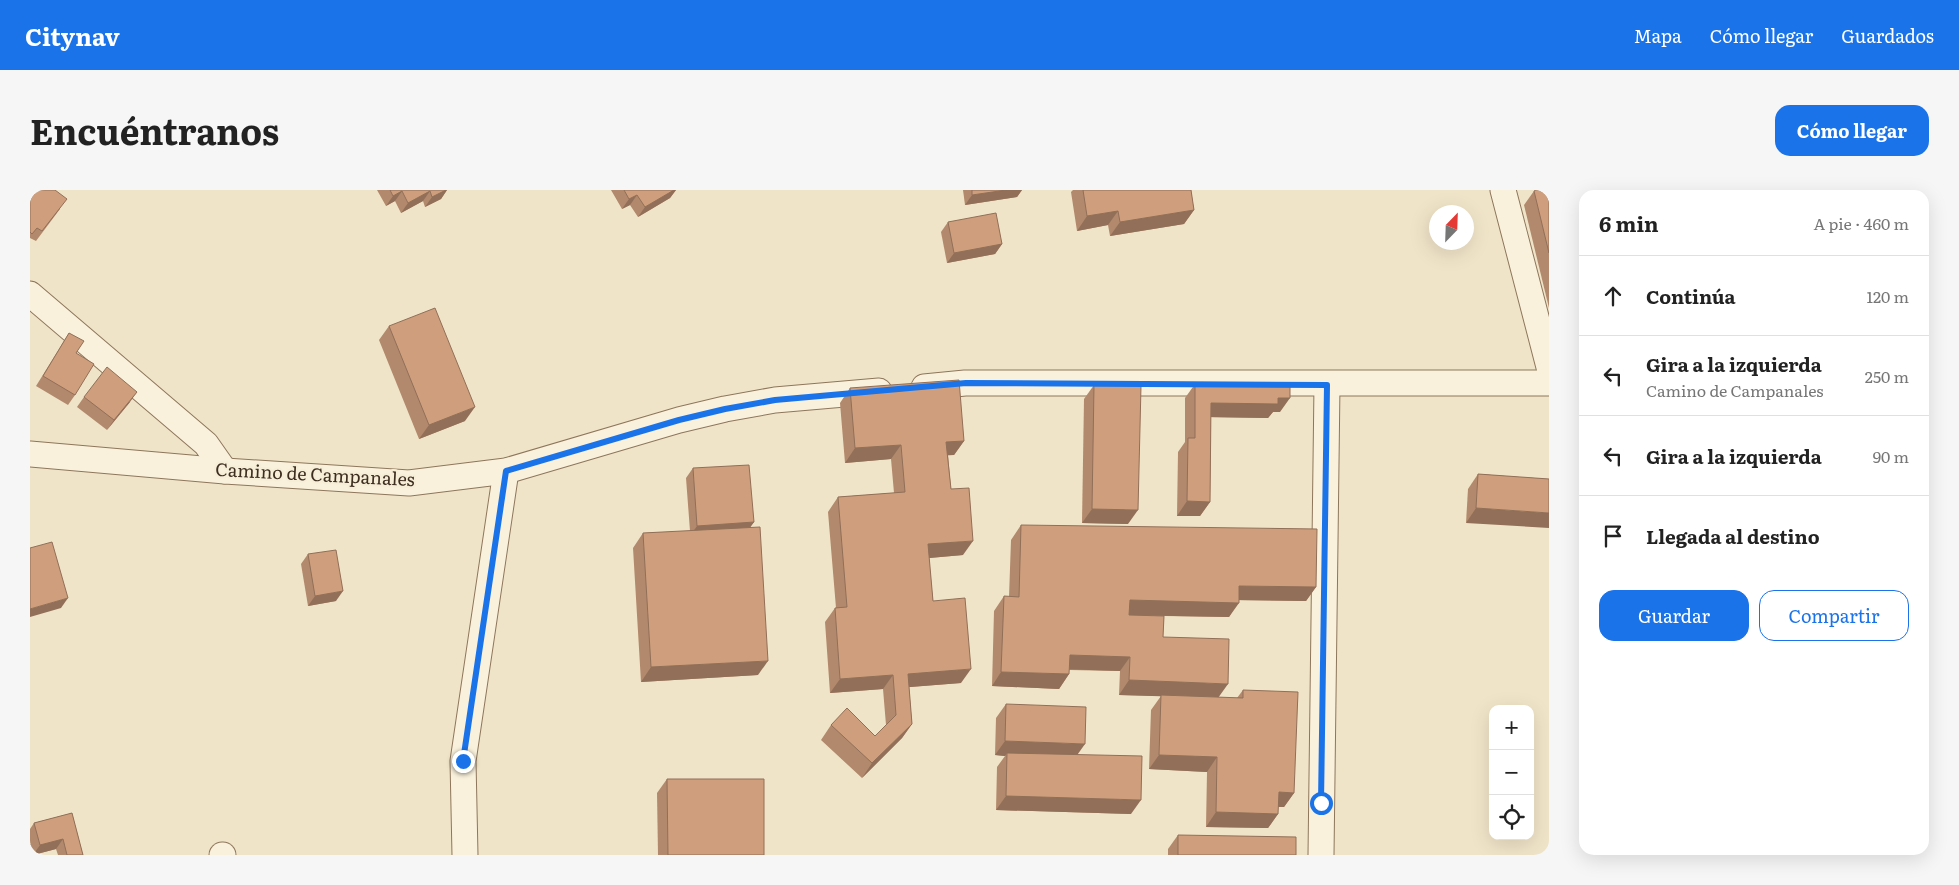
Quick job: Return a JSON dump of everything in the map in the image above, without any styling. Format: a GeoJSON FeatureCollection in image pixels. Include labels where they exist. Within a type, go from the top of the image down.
{"type":"FeatureCollection","features":[{"type":"Feature","properties":{"kind":"street"},"geometry":{"type":"LineString","coordinates":[[1503,190],[1549,367]]}},
{"type":"Feature","properties":{"kind":"street"},"geometry":{"type":"LineString","coordinates":[[30,294],[206,444],[225,471]]}},
{"type":"Feature","properties":{"kind":"street","name":"Camino de Campanales"},"geometry":{"type":"LineString","coordinates":[[30,454],[225,471],[409,483],[506,471],[679,420],[775,400],[966,383],[1327,385],[1549,383]]}},
{"type":"Feature","properties":{"kind":"street"},"geometry":{"type":"LineString","coordinates":[[1320,855],[1327,385]]}},
{"type":"Feature","properties":{"kind":"street"},"geometry":{"type":"LineString","coordinates":[[465,855],[463,761],[506,471]]}},
{"type":"Feature","properties":{"kind":"building"},"geometry":{"type":"Polygon","coordinates":[[[30,190],[55,190],[67,199],[42,231],[37,228],[32,234],[30,232],[30,190]]]}},
{"type":"Feature","properties":{"kind":"building"},"geometry":{"type":"Polygon","coordinates":[[[390,190],[446,190],[432,197],[430,191],[408,203],[402,191],[393,196],[390,190]]]}},
{"type":"Feature","properties":{"kind":"building"},"geometry":{"type":"Polygon","coordinates":[[[624,190],[674,190],[645,207],[637,195],[629,199],[624,190]]]}},
{"type":"Feature","properties":{"kind":"building"},"geometry":{"type":"Polygon","coordinates":[[[972,190],[1006,190],[972,195],[972,190]]]}},
{"type":"Feature","properties":{"kind":"building"},"geometry":{"type":"Polygon","coordinates":[[[1083,190],[1191,190],[1194,210],[1120,222],[1118,211],[1087,216],[1083,190]]]}},
{"type":"Feature","properties":{"kind":"building"},"geometry":{"type":"Polygon","coordinates":[[[1549,190],[1549,253],[1534,191],[1549,190]]]}},
{"type":"Feature","properties":{"kind":"building"},"geometry":{"type":"Polygon","coordinates":[[[996,213],[1002,244],[954,253],[948,222],[996,213]]]}},
{"type":"Feature","properties":{"kind":"building"},"geometry":{"type":"Polygon","coordinates":[[[435,308],[475,407],[429,425],[389,326],[435,308]]]}},
{"type":"Feature","properties":{"kind":"building"},"geometry":{"type":"Polygon","coordinates":[[[69,333],[84,341],[76,353],[94,364],[75,395],[43,376],[69,333]]]}},
{"type":"Feature","properties":{"kind":"building"},"geometry":{"type":"Polygon","coordinates":[[[107,367],[137,392],[114,420],[84,397],[107,367]]]}},
{"type":"Feature","properties":{"kind":"building"},"geometry":{"type":"Polygon","coordinates":[[[959,380],[964,441],[946,442],[951,489],[969,488],[973,541],[928,544],[933,601],[965,598],[971,669],[908,674],[912,724],[872,763],[831,725],[847,708],[875,736],[896,715],[893,675],[840,679],[835,608],[847,607],[838,497],[905,492],[901,445],[855,448],[850,388],[959,380]]]}},
{"type":"Feature","properties":{"kind":"building"},"geometry":{"type":"Polygon","coordinates":[[[1195,384],[1290,384],[1290,398],[1278,398],[1278,404],[1211,403],[1210,502],[1187,501],[1188,438],[1195,438],[1195,384]]]}},
{"type":"Feature","properties":{"kind":"building"},"geometry":{"type":"Polygon","coordinates":[[[1094,385],[1141,386],[1138,510],[1092,509],[1094,385]]]}},
{"type":"Feature","properties":{"kind":"building"},"geometry":{"type":"Polygon","coordinates":[[[749,465],[754,522],[697,526],[693,468],[749,465]]]}},
{"type":"Feature","properties":{"kind":"building"},"geometry":{"type":"Polygon","coordinates":[[[1478,474],[1549,479],[1549,513],[1476,508],[1478,474]]]}},
{"type":"Feature","properties":{"kind":"building"},"geometry":{"type":"Polygon","coordinates":[[[1021,525],[1317,529],[1316,587],[1239,586],[1239,603],[1130,600],[1129,615],[1164,616],[1163,637],[1229,639],[1228,684],[1129,680],[1130,657],[1070,655],[1069,674],[1001,672],[1004,596],[1019,597],[1021,525]]]}},
{"type":"Feature","properties":{"kind":"building"},"geometry":{"type":"Polygon","coordinates":[[[760,527],[768,661],[651,667],[643,533],[760,527]]]}},
{"type":"Feature","properties":{"kind":"building"},"geometry":{"type":"Polygon","coordinates":[[[52,542],[68,598],[30,609],[30,548],[52,542]]]}},
{"type":"Feature","properties":{"kind":"building"},"geometry":{"type":"Polygon","coordinates":[[[336,550],[343,591],[315,596],[308,554],[336,550]]]}},
{"type":"Feature","properties":{"kind":"building"},"geometry":{"type":"Polygon","coordinates":[[[1243,690],[1298,692],[1294,793],[1279,792],[1278,814],[1216,812],[1217,757],[1159,755],[1161,695],[1243,698],[1243,690]]]}},
{"type":"Feature","properties":{"kind":"building"},"geometry":{"type":"Polygon","coordinates":[[[1006,704],[1086,707],[1085,744],[1005,741],[1006,704]]]}},
{"type":"Feature","properties":{"kind":"building"},"geometry":{"type":"Polygon","coordinates":[[[1007,753],[1142,756],[1141,800],[1006,796],[1007,753]]]}},
{"type":"Feature","properties":{"kind":"building"},"geometry":{"type":"Polygon","coordinates":[[[667,779],[764,779],[764,855],[668,855],[667,779]]]}},
{"type":"Feature","properties":{"kind":"building"},"geometry":{"type":"Polygon","coordinates":[[[72,813],[83,855],[67,855],[63,839],[40,845],[34,823],[72,813]]]}},
{"type":"Feature","properties":{"kind":"building"},"geometry":{"type":"Polygon","coordinates":[[[1178,835],[1296,837],[1296,855],[1178,855],[1178,835]]]}},
{"type":"Feature","properties":{"kind":"building"},"geometry":{"type":"Polygon","coordinates":[[[30,844],[33,855],[30,855],[30,844]]]}},
{"type":"Feature","properties":{"kind":"route"},"geometry":{"type":"LineString","coordinates":[[463,761],[506,471],[679,420],[775,400],[966,383],[1327,385],[1321,803]]}}]}
